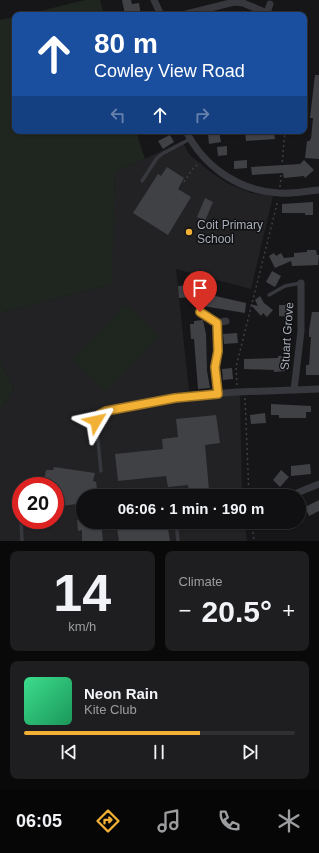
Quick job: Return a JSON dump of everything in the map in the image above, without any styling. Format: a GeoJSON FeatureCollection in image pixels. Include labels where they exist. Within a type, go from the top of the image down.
{"type":"FeatureCollection","features":[{"type":"Feature","properties":{"kind":"street"},"geometry":{"type":"LineString","coordinates":[[154,0],[160,12]]}},
{"type":"Feature","properties":{"kind":"street"},"geometry":{"type":"LineString","coordinates":[[194,12],[234,2],[248,4],[262,12]]}},
{"type":"Feature","properties":{"kind":"street"},"geometry":{"type":"LineString","coordinates":[[267,12],[270,4]]}},
{"type":"Feature","properties":{"kind":"street"},"geometry":{"type":"LineString","coordinates":[[188,134],[205,159],[218,171],[232,180],[255,189],[280,193],[319,190]]}},
{"type":"Feature","properties":{"kind":"street","name":"Stuart Grove"},"geometry":{"type":"LineString","coordinates":[[294,390],[301,331],[301,283]]}},
{"type":"Feature","properties":{"kind":"street"},"geometry":{"type":"LineString","coordinates":[[200,312],[217,323],[226,322]]}},
{"type":"Feature","properties":{"kind":"street"},"geometry":{"type":"LineString","coordinates":[[217,323],[218,351],[215,367],[218,394]]}},
{"type":"Feature","properties":{"kind":"street"},"geometry":{"type":"LineString","coordinates":[[188,396],[319,388]]}},
{"type":"Feature","properties":{"kind":"street"},"geometry":{"type":"LineString","coordinates":[[306,489],[319,484]]}},
{"type":"Feature","properties":{"kind":"lane"},"geometry":{"type":"LineString","coordinates":[[142,180],[157,158],[190,139]]}},
{"type":"Feature","properties":{"kind":"lane"},"geometry":{"type":"LineString","coordinates":[[269,296],[285,286],[301,283]]}},
{"type":"Feature","properties":{"kind":"lane"},"geometry":{"type":"LineString","coordinates":[[101,471],[96,421],[100,414],[106,411],[149,402],[188,396]]}},
{"type":"Feature","properties":{"kind":"lane"},"geometry":{"type":"LineString","coordinates":[[21,529],[22,541]]}},
{"type":"Feature","properties":{"kind":"lane"},"geometry":{"type":"LineString","coordinates":[[177,529],[178,541]]}},
{"type":"Feature","properties":{"kind":"path"},"geometry":{"type":"LineString","coordinates":[[248,489],[241,392],[236,367],[280,193],[285,134]]}},
{"type":"Feature","properties":{"kind":"path"},"geometry":{"type":"LineString","coordinates":[[184,182],[194,168],[205,159]]}},
{"type":"Feature","properties":{"kind":"path"},"geometry":{"type":"LineString","coordinates":[[253,529],[254,541]]}},
{"type":"Feature","properties":{"kind":"shaded area"},"geometry":{"type":"Polygon","coordinates":[[[85,0],[100,0],[103,12],[36,12],[85,0]]]}},
{"type":"Feature","properties":{"kind":"shaded area"},"geometry":{"type":"Polygon","coordinates":[[[12,18],[12,134],[137,134],[145,159],[115,171],[112,284],[0,313],[0,20],[12,18]]]}},
{"type":"Feature","properties":{"kind":"shaded area"},"geometry":{"type":"Polygon","coordinates":[[[182,141],[189,154],[227,183],[251,193],[273,196],[251,289],[176,269],[190,400],[240,395],[242,489],[76,489],[76,529],[245,529],[247,541],[0,541],[0,410],[14,389],[0,362],[0,313],[111,284],[115,171],[145,159],[182,141]]]}},
{"type":"Feature","properties":{"kind":"shaded area"},"geometry":{"type":"Polygon","coordinates":[[[125,304],[159,336],[106,392],[72,360],[125,304]]]}},
{"type":"Feature","properties":{"kind":"shaded area"},"geometry":{"type":"Polygon","coordinates":[[[0,362],[14,389],[0,410],[0,362]]]}},
{"type":"Feature","properties":{"kind":"building"},"geometry":{"type":"Polygon","coordinates":[[[122,0],[131,0],[132,4],[139,3],[140,12],[124,12],[122,0]]]}},
{"type":"Feature","properties":{"kind":"building"},"geometry":{"type":"Polygon","coordinates":[[[315,75],[319,75],[319,159],[305,158],[307,141],[310,141],[311,139],[313,118],[310,118],[315,75]]]}},
{"type":"Feature","properties":{"kind":"building"},"geometry":{"type":"Polygon","coordinates":[[[208,134],[219,134],[221,142],[209,144],[208,134]]]}},
{"type":"Feature","properties":{"kind":"building"},"geometry":{"type":"Polygon","coordinates":[[[245,134],[274,134],[275,139],[246,141],[245,134]]]}},
{"type":"Feature","properties":{"kind":"building"},"geometry":{"type":"Polygon","coordinates":[[[170,135],[174,142],[163,149],[158,141],[170,135]]]}},
{"type":"Feature","properties":{"kind":"building"},"geometry":{"type":"Polygon","coordinates":[[[227,146],[227,155],[218,156],[217,147],[227,146]]]}},
{"type":"Feature","properties":{"kind":"building"},"geometry":{"type":"Polygon","coordinates":[[[247,160],[247,168],[234,169],[234,161],[247,160]]]}},
{"type":"Feature","properties":{"kind":"building"},"geometry":{"type":"Polygon","coordinates":[[[304,160],[314,170],[305,178],[304,176],[284,178],[283,173],[252,175],[251,167],[300,164],[304,160]]]}},
{"type":"Feature","properties":{"kind":"building"},"geometry":{"type":"Polygon","coordinates":[[[167,167],[184,178],[178,189],[191,197],[168,235],[133,213],[158,174],[161,176],[167,167]]]}},
{"type":"Feature","properties":{"kind":"building"},"geometry":{"type":"Polygon","coordinates":[[[205,198],[213,202],[205,221],[197,217],[205,198]]]}},
{"type":"Feature","properties":{"kind":"building"},"geometry":{"type":"Polygon","coordinates":[[[313,202],[313,215],[305,215],[305,213],[282,213],[282,204],[313,202]]]}},
{"type":"Feature","properties":{"kind":"building"},"geometry":{"type":"Polygon","coordinates":[[[307,250],[316,250],[317,255],[319,255],[318,265],[292,266],[291,261],[275,268],[269,256],[274,253],[276,256],[281,253],[284,258],[294,257],[294,253],[307,252],[307,250]]]}},
{"type":"Feature","properties":{"kind":"building"},"geometry":{"type":"Polygon","coordinates":[[[272,271],[281,276],[275,287],[266,282],[272,271]]]}},
{"type":"Feature","properties":{"kind":"building"},"geometry":{"type":"Polygon","coordinates":[[[191,285],[191,288],[202,287],[202,293],[246,303],[245,313],[203,306],[204,300],[191,301],[191,297],[179,298],[178,286],[191,285]]]}},
{"type":"Feature","properties":{"kind":"building"},"geometry":{"type":"Polygon","coordinates":[[[260,296],[264,303],[273,310],[267,317],[263,313],[261,316],[250,304],[258,306],[255,300],[260,296]]]}},
{"type":"Feature","properties":{"kind":"building"},"geometry":{"type":"Polygon","coordinates":[[[293,304],[293,317],[279,316],[279,305],[293,304]]]}},
{"type":"Feature","properties":{"kind":"building"},"geometry":{"type":"Polygon","coordinates":[[[312,312],[319,312],[319,375],[306,375],[306,365],[309,365],[311,337],[309,337],[309,330],[312,312]]]}},
{"type":"Feature","properties":{"kind":"building"},"geometry":{"type":"Polygon","coordinates":[[[203,320],[206,334],[207,371],[210,388],[198,389],[194,339],[191,339],[190,324],[194,324],[194,321],[203,320]]]}},
{"type":"Feature","properties":{"kind":"building"},"geometry":{"type":"Polygon","coordinates":[[[237,333],[238,343],[224,344],[223,334],[237,333]]]}},
{"type":"Feature","properties":{"kind":"building"},"geometry":{"type":"Polygon","coordinates":[[[278,356],[285,356],[285,371],[274,372],[274,370],[244,369],[244,359],[278,358],[278,356]]]}},
{"type":"Feature","properties":{"kind":"building"},"geometry":{"type":"Polygon","coordinates":[[[232,368],[233,379],[223,380],[222,369],[232,368]]]}},
{"type":"Feature","properties":{"kind":"building"},"geometry":{"type":"Polygon","coordinates":[[[271,404],[311,406],[311,412],[306,412],[306,418],[279,418],[279,415],[271,415],[271,404]]]}},
{"type":"Feature","properties":{"kind":"building"},"geometry":{"type":"Polygon","coordinates":[[[265,413],[266,423],[251,424],[250,415],[265,413]]]}},
{"type":"Feature","properties":{"kind":"building"},"geometry":{"type":"Polygon","coordinates":[[[216,415],[220,443],[205,445],[209,489],[189,489],[188,485],[168,487],[166,476],[118,481],[115,454],[163,449],[162,439],[178,437],[176,419],[216,415]]]}},
{"type":"Feature","properties":{"kind":"building"},"geometry":{"type":"Polygon","coordinates":[[[310,464],[311,474],[291,476],[291,466],[310,464]]]}},
{"type":"Feature","properties":{"kind":"building"},"geometry":{"type":"Polygon","coordinates":[[[54,467],[95,473],[93,481],[96,482],[97,489],[76,489],[76,504],[64,506],[64,477],[45,477],[46,470],[53,470],[54,467]]]}},
{"type":"Feature","properties":{"kind":"building"},"geometry":{"type":"Polygon","coordinates":[[[281,470],[289,477],[280,487],[273,480],[281,470]]]}},
{"type":"Feature","properties":{"kind":"building"},"geometry":{"type":"Polygon","coordinates":[[[319,500],[319,511],[309,516],[306,506],[319,500]]]}},
{"type":"Feature","properties":{"kind":"building"},"geometry":{"type":"Polygon","coordinates":[[[78,529],[102,529],[103,541],[82,541],[82,530],[78,531],[78,529]]]}},
{"type":"Feature","properties":{"kind":"building"},"geometry":{"type":"Polygon","coordinates":[[[117,529],[168,529],[170,541],[119,541],[117,529]]]}},
{"type":"Feature","properties":{"kind":"place","name":"Coit Primary School"},"geometry":{"type":"Point","coordinates":[189,232]}},
{"type":"Feature","properties":{"kind":"route"},"geometry":{"type":"LineString","coordinates":[[96,421],[98,416],[106,411],[188,396],[218,394],[215,367],[218,351],[217,323],[200,312]]}}]}
